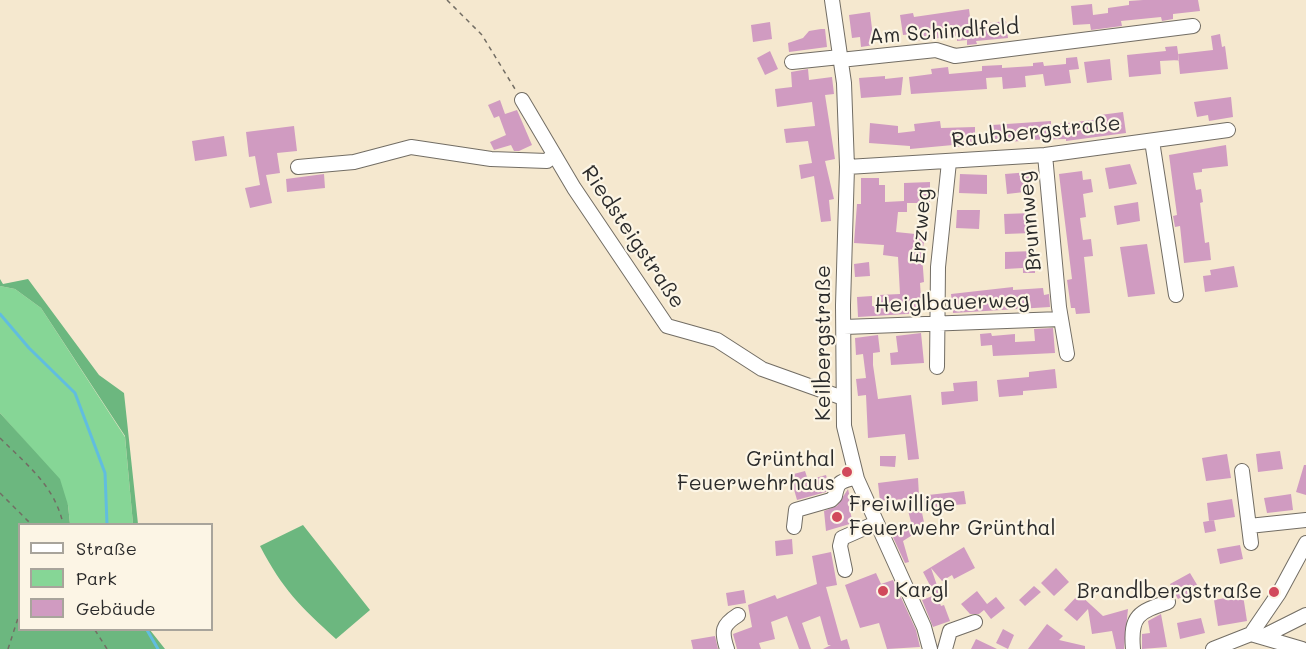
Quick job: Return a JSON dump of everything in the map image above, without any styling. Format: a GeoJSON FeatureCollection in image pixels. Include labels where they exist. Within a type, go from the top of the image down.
{"type":"FeatureCollection","features":[{"type":"Feature","properties":{"kind":"street","name":"Keilbergstraße"},"geometry":{"type":"LineString","coordinates":[[832,0],[840,59],[847,167],[844,426],[856,477],[924,627],[930,649]]}},
{"type":"Feature","properties":{"kind":"street","name":"Am Schindlfeld"},"geometry":{"type":"LineString","coordinates":[[840,59],[936,50],[955,56],[1193,26]]}},
{"type":"Feature","properties":{"kind":"street"},"geometry":{"type":"LineString","coordinates":[[792,62],[840,59]]}},
{"type":"Feature","properties":{"kind":"street","name":"Riedsteigstraße"},"geometry":{"type":"LineString","coordinates":[[522,100],[554,154],[667,326],[717,340],[762,369],[843,398]]}},
{"type":"Feature","properties":{"kind":"street","name":"Raubbergstraße"},"geometry":{"type":"LineString","coordinates":[[847,167],[1045,155],[1228,130]]}},
{"type":"Feature","properties":{"kind":"street"},"geometry":{"type":"LineString","coordinates":[[1152,141],[1176,295]]}},
{"type":"Feature","properties":{"kind":"street"},"geometry":{"type":"LineString","coordinates":[[298,167],[354,162],[411,147],[491,159],[547,161],[554,154]]}},
{"type":"Feature","properties":{"kind":"street","name":"Brunnweg"},"geometry":{"type":"LineString","coordinates":[[1045,155],[1061,319],[1067,354]]}},
{"type":"Feature","properties":{"kind":"street","name":"Erzweg"},"geometry":{"type":"LineString","coordinates":[[937,367],[936,325],[949,162]]}},
{"type":"Feature","properties":{"kind":"street","name":"Heiglbauerweg"},"geometry":{"type":"LineString","coordinates":[[844,327],[1061,319]]}},
{"type":"Feature","properties":{"kind":"street"},"geometry":{"type":"LineString","coordinates":[[1242,471],[1251,543]]}},
{"type":"Feature","properties":{"kind":"street"},"geometry":{"type":"LineString","coordinates":[[794,527],[796,510],[831,500],[840,482],[856,477]]}},
{"type":"Feature","properties":{"kind":"street"},"geometry":{"type":"LineString","coordinates":[[1249,526],[1306,520]]}},
{"type":"Feature","properties":{"kind":"street"},"geometry":{"type":"LineString","coordinates":[[844,570],[840,546],[842,538],[876,523]]}},
{"type":"Feature","properties":{"kind":"street"},"geometry":{"type":"LineString","coordinates":[[1257,635],[1306,543]]}},
{"type":"Feature","properties":{"kind":"street"},"geometry":{"type":"LineString","coordinates":[[1133,649],[1134,621],[1140,613],[1168,602]]}},
{"type":"Feature","properties":{"kind":"street"},"geometry":{"type":"LineString","coordinates":[[727,649],[722,630],[725,623],[738,615]]}},
{"type":"Feature","properties":{"kind":"street"},"geometry":{"type":"LineString","coordinates":[[1213,649],[1257,635],[1306,615]]}},
{"type":"Feature","properties":{"kind":"street"},"geometry":{"type":"LineString","coordinates":[[945,649],[950,631],[975,622]]}},
{"type":"Feature","properties":{"kind":"street"},"geometry":{"type":"LineString","coordinates":[[1257,635],[1294,648]]}},
{"type":"Feature","properties":{"kind":"path"},"geometry":{"type":"LineString","coordinates":[[447,0],[482,35],[522,100]]}},
{"type":"Feature","properties":{"kind":"path"},"geometry":{"type":"LineString","coordinates":[[0,438],[45,482],[60,509],[63,523]]}},
{"type":"Feature","properties":{"kind":"path"},"geometry":{"type":"LineString","coordinates":[[0,493],[30,523]]}},
{"type":"Feature","properties":{"kind":"path"},"geometry":{"type":"LineString","coordinates":[[8,649],[18,618]]}},
{"type":"Feature","properties":{"kind":"path"},"geometry":{"type":"LineString","coordinates":[[96,631],[105,648]]}},
{"type":"Feature","properties":{"kind":"green space"},"geometry":{"type":"Polygon","coordinates":[[[0,279],[3,284],[28,279],[99,375],[124,393],[138,523],[133,523],[125,436],[41,308],[15,289],[0,286],[0,279]]]}},
{"type":"Feature","properties":{"kind":"green space"},"geometry":{"type":"Polygon","coordinates":[[[0,286],[15,289],[41,308],[125,437],[133,523],[70,523],[68,505],[31,448],[0,413],[0,286]]]}},
{"type":"Feature","properties":{"kind":"green space"},"geometry":{"type":"Polygon","coordinates":[[[0,413],[60,479],[68,505],[70,523],[18,523],[18,631],[151,631],[165,649],[0,649],[0,413]]]}},
{"type":"Feature","properties":{"kind":"green space"},"geometry":{"type":"Polygon","coordinates":[[[303,525],[370,610],[336,639],[293,597],[260,546],[303,525]]]}},
{"type":"Feature","properties":{"kind":"building"},"geometry":{"type":"Polygon","coordinates":[[[1198,0],[1200,11],[1173,14],[1173,19],[1162,21],[1161,17],[1121,21],[1122,26],[1091,30],[1090,24],[1073,25],[1071,6],[1092,4],[1093,15],[1108,13],[1108,8],[1129,5],[1129,1],[1198,0]]]}},
{"type":"Feature","properties":{"kind":"building"},"geometry":{"type":"Polygon","coordinates":[[[969,9],[971,25],[1006,21],[1008,38],[976,41],[977,44],[967,45],[967,40],[957,41],[957,36],[913,41],[912,34],[903,35],[900,15],[913,13],[914,17],[969,9]]]}},
{"type":"Feature","properties":{"kind":"building"},"geometry":{"type":"Polygon","coordinates":[[[870,12],[874,45],[861,47],[860,37],[852,38],[849,15],[870,12]]]}},
{"type":"Feature","properties":{"kind":"building"},"geometry":{"type":"Polygon","coordinates":[[[770,22],[772,39],[753,42],[751,25],[770,22]]]}},
{"type":"Feature","properties":{"kind":"building"},"geometry":{"type":"Polygon","coordinates":[[[825,29],[827,47],[789,52],[788,43],[803,38],[809,31],[825,29]]]}},
{"type":"Feature","properties":{"kind":"building"},"geometry":{"type":"Polygon","coordinates":[[[1220,34],[1222,47],[1225,46],[1228,69],[1180,74],[1178,54],[1213,50],[1211,36],[1220,34]]]}},
{"type":"Feature","properties":{"kind":"building"},"geometry":{"type":"Polygon","coordinates":[[[1177,46],[1179,60],[1160,61],[1161,74],[1129,77],[1127,55],[1166,51],[1165,47],[1177,46]]]}},
{"type":"Feature","properties":{"kind":"building"},"geometry":{"type":"Polygon","coordinates":[[[770,51],[778,69],[765,75],[757,58],[770,51]]]}},
{"type":"Feature","properties":{"kind":"building"},"geometry":{"type":"Polygon","coordinates":[[[1077,57],[1079,69],[1069,70],[1071,83],[1045,86],[1043,74],[1025,76],[1026,87],[1003,89],[1002,77],[986,78],[987,89],[911,94],[909,77],[932,74],[931,69],[948,67],[949,74],[982,71],[982,66],[1002,65],[1002,68],[1033,66],[1033,63],[1043,62],[1044,66],[1066,64],[1066,58],[1077,57]]]}},
{"type":"Feature","properties":{"kind":"building"},"geometry":{"type":"Polygon","coordinates":[[[1110,59],[1112,80],[1087,83],[1084,62],[1110,59]]]}},
{"type":"Feature","properties":{"kind":"building"},"geometry":{"type":"Polygon","coordinates":[[[808,69],[809,80],[832,77],[834,94],[825,95],[835,159],[825,161],[834,199],[829,200],[831,221],[821,222],[814,176],[801,179],[799,165],[812,163],[808,141],[786,143],[784,129],[815,126],[812,102],[777,107],[775,89],[792,87],[791,72],[808,69]]]}},
{"type":"Feature","properties":{"kind":"building"},"geometry":{"type":"Polygon","coordinates":[[[885,76],[885,79],[903,77],[901,95],[861,98],[859,78],[885,76]]]}},
{"type":"Feature","properties":{"kind":"building"},"geometry":{"type":"Polygon","coordinates":[[[1231,97],[1233,117],[1209,121],[1208,115],[1197,117],[1194,102],[1231,97]]]}},
{"type":"Feature","properties":{"kind":"building"},"geometry":{"type":"Polygon","coordinates":[[[500,100],[505,114],[517,110],[532,145],[519,151],[514,151],[511,145],[494,150],[490,142],[506,135],[499,116],[494,118],[488,105],[500,100]]]}},
{"type":"Feature","properties":{"kind":"building"},"geometry":{"type":"Polygon","coordinates":[[[1123,112],[1126,133],[1066,141],[1066,139],[1028,140],[994,144],[992,125],[1051,121],[1051,125],[1100,119],[1100,115],[1123,112]]]}},
{"type":"Feature","properties":{"kind":"building"},"geometry":{"type":"Polygon","coordinates":[[[940,121],[941,128],[975,127],[975,146],[953,147],[953,145],[910,149],[910,146],[869,143],[870,123],[898,126],[898,133],[915,131],[914,124],[940,121]]]}},
{"type":"Feature","properties":{"kind":"building"},"geometry":{"type":"Polygon","coordinates":[[[294,126],[297,151],[277,153],[280,173],[266,175],[272,203],[250,208],[245,188],[260,185],[255,156],[249,157],[246,132],[294,126]]]}},
{"type":"Feature","properties":{"kind":"building"},"geometry":{"type":"Polygon","coordinates":[[[224,136],[227,156],[195,161],[192,141],[224,136]]]}},
{"type":"Feature","properties":{"kind":"building"},"geometry":{"type":"Polygon","coordinates":[[[1226,145],[1228,166],[1202,169],[1202,172],[1193,173],[1196,190],[1201,189],[1203,202],[1200,203],[1205,243],[1209,242],[1211,260],[1184,263],[1180,226],[1175,227],[1173,216],[1177,215],[1169,155],[1226,145]]]}},
{"type":"Feature","properties":{"kind":"building"},"geometry":{"type":"Polygon","coordinates":[[[1130,164],[1137,184],[1109,189],[1105,168],[1130,164]]]}},
{"type":"Feature","properties":{"kind":"building"},"geometry":{"type":"Polygon","coordinates":[[[1082,171],[1083,180],[1091,179],[1093,192],[1083,194],[1086,217],[1080,218],[1083,240],[1091,239],[1093,256],[1084,257],[1090,313],[1076,314],[1075,308],[1071,308],[1067,280],[1072,279],[1059,174],[1082,171]]]}},
{"type":"Feature","properties":{"kind":"building"},"geometry":{"type":"Polygon","coordinates":[[[1030,172],[1033,191],[1007,194],[1005,174],[1030,172]]]}},
{"type":"Feature","properties":{"kind":"building"},"geometry":{"type":"Polygon","coordinates":[[[324,174],[325,188],[287,192],[286,179],[324,174]]]}},
{"type":"Feature","properties":{"kind":"building"},"geometry":{"type":"Polygon","coordinates":[[[960,174],[987,175],[987,194],[959,193],[960,174]]]}},
{"type":"Feature","properties":{"kind":"building"},"geometry":{"type":"Polygon","coordinates":[[[861,178],[879,178],[879,185],[885,185],[885,202],[904,201],[904,183],[930,182],[930,203],[907,203],[907,212],[898,212],[896,232],[925,235],[922,255],[924,282],[920,283],[922,313],[858,317],[857,297],[872,296],[872,306],[878,306],[879,295],[900,294],[898,257],[883,255],[884,245],[854,243],[857,204],[861,204],[861,178]]]}},
{"type":"Feature","properties":{"kind":"building"},"geometry":{"type":"Polygon","coordinates":[[[1138,202],[1140,221],[1117,225],[1114,206],[1138,202]]]}},
{"type":"Feature","properties":{"kind":"building"},"geometry":{"type":"Polygon","coordinates":[[[957,210],[980,210],[979,229],[956,228],[957,210]]]}},
{"type":"Feature","properties":{"kind":"building"},"geometry":{"type":"Polygon","coordinates":[[[1032,213],[1032,233],[1005,234],[1004,214],[1032,213]]]}},
{"type":"Feature","properties":{"kind":"building"},"geometry":{"type":"Polygon","coordinates":[[[1147,244],[1155,294],[1128,297],[1120,247],[1147,244]]]}},
{"type":"Feature","properties":{"kind":"building"},"geometry":{"type":"Polygon","coordinates":[[[1035,251],[1035,273],[1023,273],[1023,268],[1005,269],[1005,252],[1035,251]]]}},
{"type":"Feature","properties":{"kind":"building"},"geometry":{"type":"Polygon","coordinates":[[[869,262],[870,276],[855,277],[854,264],[869,262]]]}},
{"type":"Feature","properties":{"kind":"building"},"geometry":{"type":"Polygon","coordinates":[[[1234,266],[1238,287],[1205,292],[1203,276],[1211,275],[1210,270],[1234,266]]]}},
{"type":"Feature","properties":{"kind":"building"},"geometry":{"type":"Polygon","coordinates":[[[1013,287],[1013,290],[1043,288],[1044,295],[1049,294],[1050,307],[953,313],[951,294],[1013,287]]]}},
{"type":"Feature","properties":{"kind":"building"},"geometry":{"type":"Polygon","coordinates":[[[1053,328],[1055,353],[993,356],[992,345],[981,346],[980,334],[991,333],[992,336],[1015,334],[1015,342],[1035,341],[1034,329],[1053,328]]]}},
{"type":"Feature","properties":{"kind":"building"},"geometry":{"type":"Polygon","coordinates":[[[921,333],[924,363],[891,365],[890,353],[898,352],[896,336],[921,333]]]}},
{"type":"Feature","properties":{"kind":"building"},"geometry":{"type":"Polygon","coordinates":[[[878,335],[880,352],[873,353],[873,365],[878,399],[911,395],[919,459],[908,460],[905,434],[868,438],[866,395],[858,396],[856,379],[866,378],[863,354],[856,355],[855,338],[878,335]]]}},
{"type":"Feature","properties":{"kind":"building"},"geometry":{"type":"Polygon","coordinates":[[[1055,369],[1057,388],[1023,391],[1023,395],[999,397],[997,380],[1029,377],[1029,372],[1055,369]]]}},
{"type":"Feature","properties":{"kind":"building"},"geometry":{"type":"Polygon","coordinates":[[[977,381],[978,401],[942,405],[941,392],[954,391],[953,383],[977,381]]]}},
{"type":"Feature","properties":{"kind":"building"},"geometry":{"type":"Polygon","coordinates":[[[1280,451],[1283,469],[1258,472],[1256,454],[1280,451]]]}},
{"type":"Feature","properties":{"kind":"building"},"geometry":{"type":"Polygon","coordinates":[[[1227,454],[1231,478],[1206,481],[1202,458],[1227,454]]]}},
{"type":"Feature","properties":{"kind":"building"},"geometry":{"type":"Polygon","coordinates":[[[880,456],[896,456],[895,467],[880,466],[880,456]]]}},
{"type":"Feature","properties":{"kind":"building"},"geometry":{"type":"Polygon","coordinates":[[[1304,465],[1306,465],[1306,495],[1296,492],[1304,465]]]}},
{"type":"Feature","properties":{"kind":"building"},"geometry":{"type":"Polygon","coordinates":[[[805,471],[808,480],[826,475],[829,485],[826,492],[797,500],[790,475],[805,471]]]}},
{"type":"Feature","properties":{"kind":"building"},"geometry":{"type":"Polygon","coordinates":[[[918,478],[919,496],[964,491],[966,504],[921,508],[925,527],[903,541],[909,562],[905,563],[890,531],[911,522],[905,499],[880,501],[878,483],[918,478]]]}},
{"type":"Feature","properties":{"kind":"building"},"geometry":{"type":"Polygon","coordinates":[[[848,489],[851,502],[848,503],[853,523],[826,531],[824,511],[837,506],[848,489]]]}},
{"type":"Feature","properties":{"kind":"building"},"geometry":{"type":"Polygon","coordinates":[[[1291,494],[1293,510],[1267,513],[1264,498],[1291,494]]]}},
{"type":"Feature","properties":{"kind":"building"},"geometry":{"type":"Polygon","coordinates":[[[1232,499],[1235,517],[1209,521],[1207,503],[1232,499]]]}},
{"type":"Feature","properties":{"kind":"building"},"geometry":{"type":"Polygon","coordinates":[[[1214,520],[1216,531],[1205,533],[1203,522],[1214,520]]]}},
{"type":"Feature","properties":{"kind":"building"},"geometry":{"type":"Polygon","coordinates":[[[792,539],[793,554],[776,556],[775,541],[792,539]]]}},
{"type":"Feature","properties":{"kind":"building"},"geometry":{"type":"Polygon","coordinates":[[[1240,545],[1243,559],[1220,564],[1217,549],[1240,545]]]}},
{"type":"Feature","properties":{"kind":"building"},"geometry":{"type":"Polygon","coordinates":[[[964,547],[975,568],[954,579],[952,575],[942,581],[931,568],[941,597],[938,598],[941,606],[944,605],[950,621],[933,627],[922,600],[935,595],[923,572],[964,547]]]}},
{"type":"Feature","properties":{"kind":"building"},"geometry":{"type":"Polygon","coordinates":[[[831,552],[837,585],[826,587],[841,641],[847,639],[850,649],[823,649],[831,645],[828,645],[820,616],[802,623],[811,649],[799,649],[787,616],[771,622],[775,639],[759,643],[761,649],[737,649],[733,634],[752,627],[748,605],[775,595],[777,599],[817,584],[812,556],[831,552]]]}},
{"type":"Feature","properties":{"kind":"building"},"geometry":{"type":"Polygon","coordinates":[[[1056,568],[1069,582],[1054,596],[1041,583],[1056,568]]]}},
{"type":"Feature","properties":{"kind":"building"},"geometry":{"type":"Polygon","coordinates":[[[876,573],[881,584],[893,580],[916,630],[920,647],[887,649],[879,623],[860,628],[845,585],[876,573]]]}},
{"type":"Feature","properties":{"kind":"building"},"geometry":{"type":"Polygon","coordinates":[[[1190,573],[1199,588],[1178,599],[1170,584],[1190,573]]]}},
{"type":"Feature","properties":{"kind":"building"},"geometry":{"type":"Polygon","coordinates":[[[1034,586],[1041,592],[1025,606],[1019,600],[1034,586]]]}},
{"type":"Feature","properties":{"kind":"building"},"geometry":{"type":"Polygon","coordinates":[[[744,590],[746,603],[728,606],[726,593],[744,590]]]}},
{"type":"Feature","properties":{"kind":"building"},"geometry":{"type":"Polygon","coordinates":[[[977,591],[987,604],[996,597],[1005,608],[991,619],[984,610],[979,614],[970,614],[961,604],[977,591]]]}},
{"type":"Feature","properties":{"kind":"building"},"geometry":{"type":"Polygon","coordinates":[[[1079,594],[1103,616],[1128,609],[1124,649],[1116,649],[1112,631],[1092,634],[1088,609],[1077,621],[1064,610],[1079,594]]]}},
{"type":"Feature","properties":{"kind":"building"},"geometry":{"type":"Polygon","coordinates":[[[1243,595],[1247,621],[1218,626],[1214,600],[1243,595]]]}},
{"type":"Feature","properties":{"kind":"building"},"geometry":{"type":"Polygon","coordinates":[[[1161,614],[1167,647],[1142,649],[1142,634],[1150,633],[1148,621],[1161,614]]]}},
{"type":"Feature","properties":{"kind":"building"},"geometry":{"type":"Polygon","coordinates":[[[1201,618],[1205,633],[1180,639],[1177,623],[1201,618]]]}},
{"type":"Feature","properties":{"kind":"building"},"geometry":{"type":"Polygon","coordinates":[[[1047,624],[1063,636],[1059,640],[1085,646],[1085,649],[1028,649],[1047,624]]]}},
{"type":"Feature","properties":{"kind":"building"},"geometry":{"type":"Polygon","coordinates":[[[1003,629],[1014,635],[1008,649],[996,643],[1003,629]]]}},
{"type":"Feature","properties":{"kind":"building"},"geometry":{"type":"Polygon","coordinates":[[[715,636],[718,649],[693,649],[691,640],[715,636]]]}},
{"type":"Feature","properties":{"kind":"building"},"geometry":{"type":"Polygon","coordinates":[[[976,639],[997,649],[971,649],[976,639]]]}},
{"type":"Feature","properties":{"kind":"waterway"},"geometry":{"type":"LineString","coordinates":[[0,314],[29,348],[75,393],[105,473],[107,523]]}},
{"type":"Feature","properties":{"kind":"waterway"},"geometry":{"type":"LineString","coordinates":[[148,631],[158,649]]}},
{"type":"Feature","properties":{"kind":"place","name":"Grünthal Feuerwehrhaus"},"geometry":{"type":"Point","coordinates":[847,472]}},
{"type":"Feature","properties":{"kind":"place","name":"Freiwillige Feuerwehr Grünthal"},"geometry":{"type":"Point","coordinates":[837,517]}},
{"type":"Feature","properties":{"kind":"place","name":"Kargl"},"geometry":{"type":"Point","coordinates":[883,591]}},
{"type":"Feature","properties":{"kind":"place","name":"Brandlbergstraße"},"geometry":{"type":"Point","coordinates":[1274,592]}}]}
